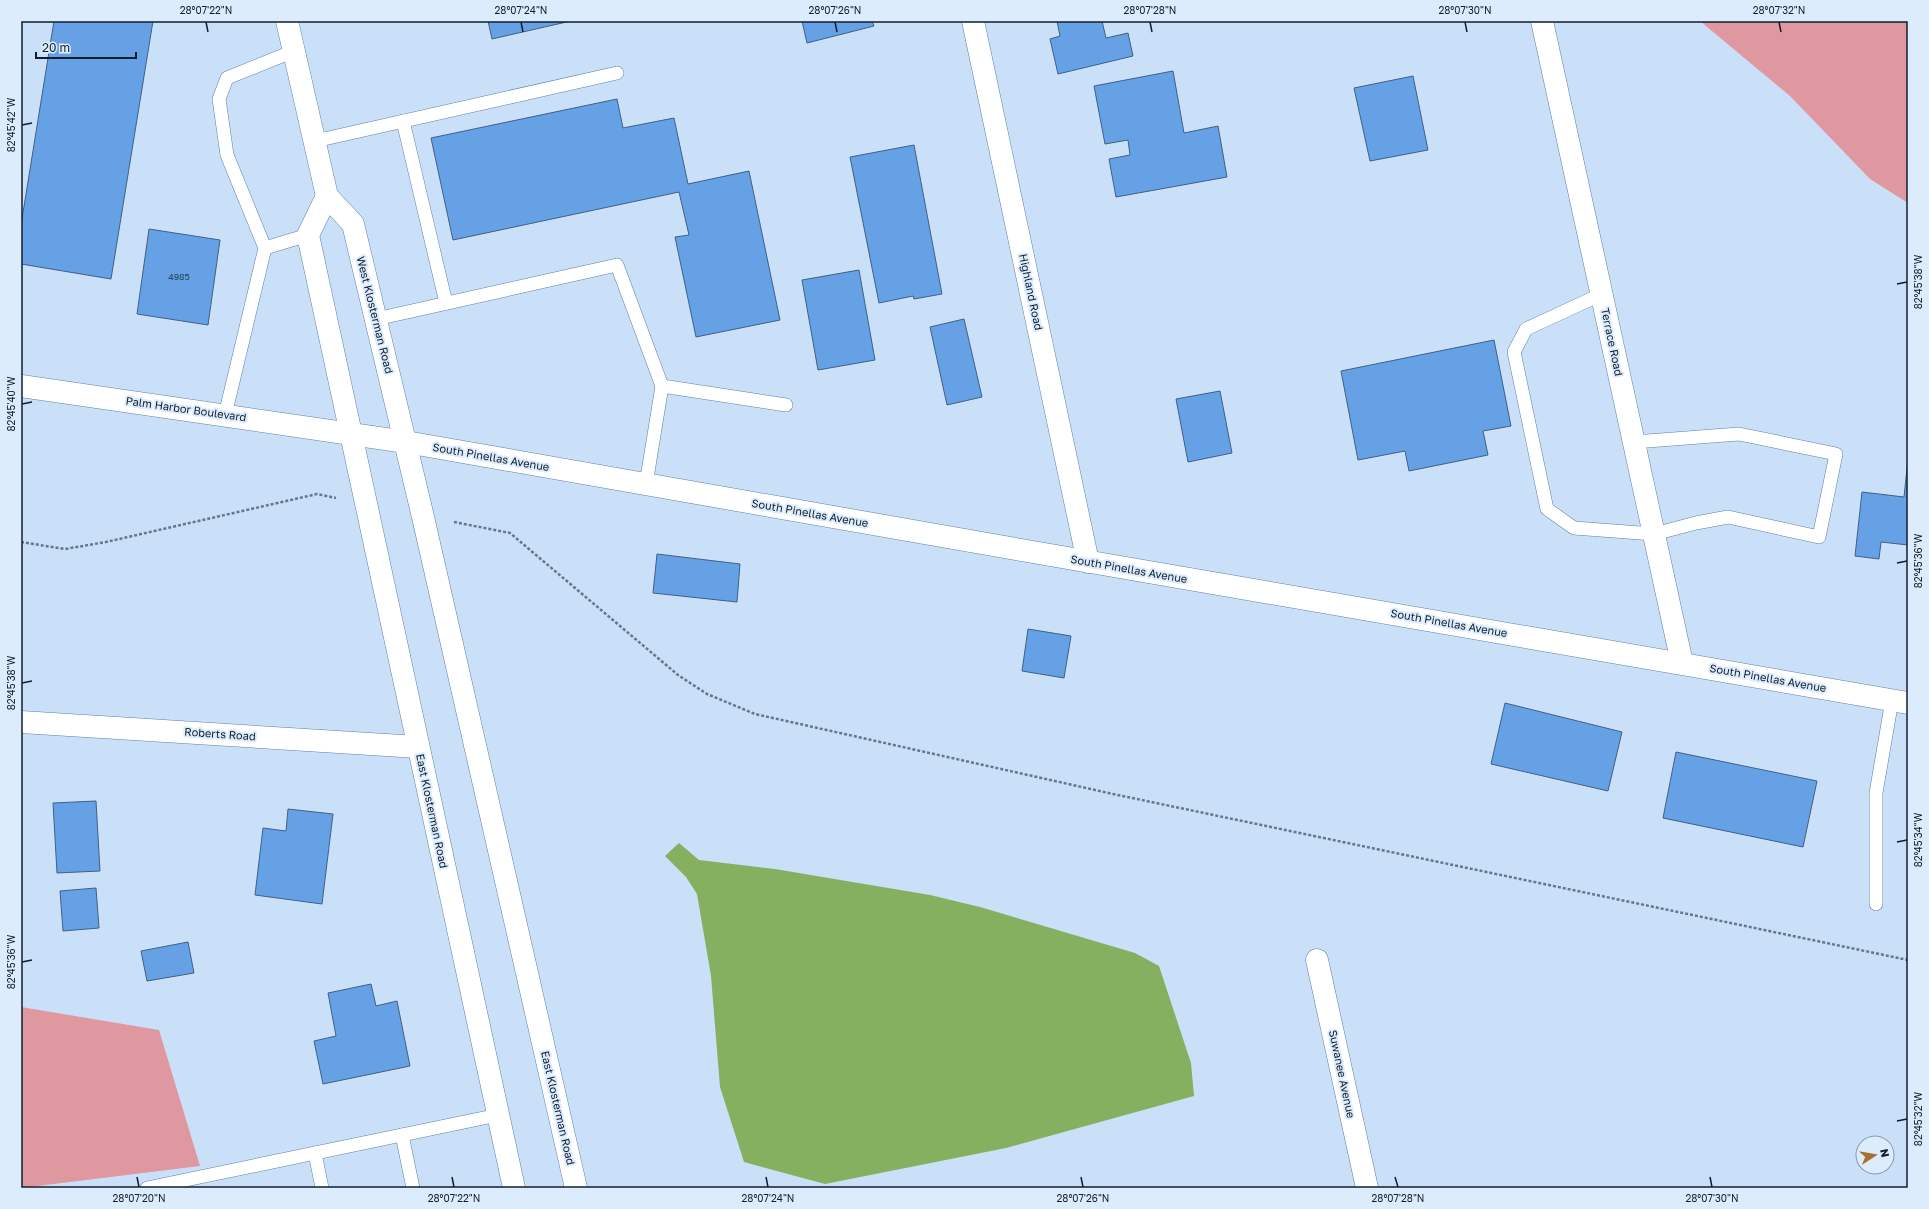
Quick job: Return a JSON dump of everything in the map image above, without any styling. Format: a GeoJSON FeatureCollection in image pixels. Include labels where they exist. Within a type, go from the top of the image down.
{"type":"FeatureCollection","features":[{"type":"Feature","properties":{"kind":"main road"},"geometry":{"type":"LineString","coordinates":[[287,21],[327,196],[308,235],[351,433]]}},
{"type":"Feature","properties":{"kind":"main road","name":"Highland Road"},"geometry":{"type":"LineString","coordinates":[[973,21],[1088,562]]}},
{"type":"Feature","properties":{"kind":"main road","name":"Terrace Road"},"geometry":{"type":"LineString","coordinates":[[1542,21],[1682,663]]}},
{"type":"Feature","properties":{"kind":"main road","name":"West Klosterman Road"},"geometry":{"type":"LineString","coordinates":[[327,196],[353,224],[406,442]]}},
{"type":"Feature","properties":{"kind":"main road","name":"Palm Harbor Boulevard"},"geometry":{"type":"LineString","coordinates":[[21,386],[351,433]]}},
{"type":"Feature","properties":{"kind":"main road","name":"South Pinellas Avenue"},"geometry":{"type":"LineString","coordinates":[[351,433],[1900,702]]}},
{"type":"Feature","properties":{"kind":"main road","name":"East Klosterman Road"},"geometry":{"type":"LineString","coordinates":[[351,433],[365,504],[514,1188]]}},
{"type":"Feature","properties":{"kind":"main road","name":"East Klosterman Road"},"geometry":{"type":"LineString","coordinates":[[406,442],[576,1188]]}},
{"type":"Feature","properties":{"kind":"main road","name":"Roberts Road"},"geometry":{"type":"LineString","coordinates":[[21,722],[418,747]]}},
{"type":"Feature","properties":{"kind":"main road","name":"Suwanee Avenue"},"geometry":{"type":"LineString","coordinates":[[1317,960],[1367,1188]]}},
{"type":"Feature","properties":{"kind":"lane"},"geometry":{"type":"LineString","coordinates":[[225,415],[266,248],[227,155],[219,99],[226,78],[294,51]]}},
{"type":"Feature","properties":{"kind":"lane"},"geometry":{"type":"LineString","coordinates":[[315,141],[617,73]]}},
{"type":"Feature","properties":{"kind":"lane"},"geometry":{"type":"LineString","coordinates":[[403,121],[446,303]]}},
{"type":"Feature","properties":{"kind":"lane"},"geometry":{"type":"LineString","coordinates":[[266,248],[308,235]]}},
{"type":"Feature","properties":{"kind":"lane"},"geometry":{"type":"LineString","coordinates":[[376,319],[617,265],[662,386],[646,484]]}},
{"type":"Feature","properties":{"kind":"lane"},"geometry":{"type":"LineString","coordinates":[[1602,294],[1526,329],[1514,352],[1546,509],[1574,528],[1654,534],[1696,523],[1728,517],[1819,537],[1836,454],[1738,434],[1634,442]]}},
{"type":"Feature","properties":{"kind":"lane"},"geometry":{"type":"LineString","coordinates":[[662,386],[786,405]]}},
{"type":"Feature","properties":{"kind":"lane"},"geometry":{"type":"LineString","coordinates":[[1876,904],[1876,793],[1900,702]]}},
{"type":"Feature","properties":{"kind":"lane"},"geometry":{"type":"LineString","coordinates":[[147,1188],[498,1115]]}},
{"type":"Feature","properties":{"kind":"lane"},"geometry":{"type":"LineString","coordinates":[[402,1135],[413,1188]]}},
{"type":"Feature","properties":{"kind":"lane"},"geometry":{"type":"LineString","coordinates":[[315,1153],[322,1188]]}},
{"type":"Feature","properties":{"kind":"path"},"geometry":{"type":"LineString","coordinates":[[21,542],[65,549],[106,542],[317,494],[365,504]]}},
{"type":"Feature","properties":{"kind":"path"},"geometry":{"type":"LineString","coordinates":[[423,517],[510,533],[678,675],[707,694],[755,714],[1113,794],[1908,960]]}},
{"type":"Feature","properties":{"kind":"shaded area"},"geometry":{"type":"Polygon","coordinates":[[[1700,21],[1908,21],[1908,203],[1870,179],[1790,96],[1700,21]]]}},
{"type":"Feature","properties":{"kind":"shaded area"},"geometry":{"type":"Polygon","coordinates":[[[679,843],[699,860],[775,869],[930,895],[980,907],[1135,953],[1159,966],[1191,1063],[1194,1096],[1006,1148],[825,1184],[744,1162],[720,1087],[711,976],[697,894],[686,877],[665,856],[679,843]]]}},
{"type":"Feature","properties":{"kind":"shaded area"},"geometry":{"type":"Polygon","coordinates":[[[21,1007],[159,1030],[200,1166],[21,1188],[21,1007]]]}},
{"type":"Feature","properties":{"kind":"building"},"geometry":{"type":"Polygon","coordinates":[[[54,21],[153,21],[111,279],[21,264],[21,225],[54,21]]]}},
{"type":"Feature","properties":{"kind":"building"},"geometry":{"type":"Polygon","coordinates":[[[488,21],[571,21],[492,39],[488,21]]]}},
{"type":"Feature","properties":{"kind":"building"},"geometry":{"type":"Polygon","coordinates":[[[802,21],[872,21],[874,26],[807,43],[802,21]]]}},
{"type":"Feature","properties":{"kind":"building"},"geometry":{"type":"Polygon","coordinates":[[[1057,21],[1102,21],[1106,38],[1128,33],[1133,56],[1058,74],[1050,39],[1060,36],[1057,21]]]}},
{"type":"Feature","properties":{"kind":"building"},"geometry":{"type":"Polygon","coordinates":[[[1173,71],[1184,133],[1218,126],[1227,177],[1116,197],[1109,159],[1130,155],[1128,140],[1105,144],[1094,86],[1173,71]]]}},
{"type":"Feature","properties":{"kind":"building"},"geometry":{"type":"Polygon","coordinates":[[[1413,76],[1428,150],[1370,161],[1354,88],[1413,76]]]}},
{"type":"Feature","properties":{"kind":"building"},"geometry":{"type":"Polygon","coordinates":[[[617,99],[623,128],[674,118],[688,184],[749,171],[780,320],[696,337],[675,237],[689,235],[679,192],[453,240],[431,138],[617,99]]]}},
{"type":"Feature","properties":{"kind":"building"},"geometry":{"type":"Polygon","coordinates":[[[914,145],[942,294],[914,299],[913,296],[879,303],[850,157],[914,145]]]}},
{"type":"Feature","properties":{"kind":"building"},"geometry":{"type":"Polygon","coordinates":[[[149,229],[220,240],[208,325],[137,314],[149,229]]]}},
{"type":"Feature","properties":{"kind":"building"},"geometry":{"type":"Polygon","coordinates":[[[859,270],[875,360],[818,370],[802,280],[859,270]]]}},
{"type":"Feature","properties":{"kind":"building"},"geometry":{"type":"Polygon","coordinates":[[[964,319],[982,397],[947,405],[930,327],[964,319]]]}},
{"type":"Feature","properties":{"kind":"building"},"geometry":{"type":"Polygon","coordinates":[[[1494,340],[1511,426],[1483,431],[1488,455],[1409,471],[1405,451],[1358,460],[1341,371],[1494,340]]]}},
{"type":"Feature","properties":{"kind":"building"},"geometry":{"type":"Polygon","coordinates":[[[1220,391],[1232,453],[1188,462],[1176,399],[1220,391]]]}},
{"type":"Feature","properties":{"kind":"building"},"geometry":{"type":"Polygon","coordinates":[[[1908,459],[1908,545],[1881,542],[1879,559],[1855,556],[1862,492],[1904,497],[1908,459]]]}},
{"type":"Feature","properties":{"kind":"building"},"geometry":{"type":"Polygon","coordinates":[[[657,554],[740,564],[737,602],[653,593],[657,554]]]}},
{"type":"Feature","properties":{"kind":"building"},"geometry":{"type":"Polygon","coordinates":[[[1028,629],[1071,636],[1064,678],[1022,671],[1028,629]]]}},
{"type":"Feature","properties":{"kind":"building"},"geometry":{"type":"Polygon","coordinates":[[[1505,703],[1622,732],[1608,791],[1491,764],[1505,703]]]}},
{"type":"Feature","properties":{"kind":"building"},"geometry":{"type":"Polygon","coordinates":[[[1676,752],[1817,781],[1803,847],[1663,818],[1676,752]]]}},
{"type":"Feature","properties":{"kind":"building"},"geometry":{"type":"Polygon","coordinates":[[[96,801],[100,871],[57,873],[53,803],[96,801]]]}},
{"type":"Feature","properties":{"kind":"building"},"geometry":{"type":"Polygon","coordinates":[[[288,809],[333,814],[322,904],[255,895],[263,828],[286,831],[288,809]]]}},
{"type":"Feature","properties":{"kind":"building"},"geometry":{"type":"Polygon","coordinates":[[[96,888],[99,928],[63,931],[60,891],[96,888]]]}},
{"type":"Feature","properties":{"kind":"building"},"geometry":{"type":"Polygon","coordinates":[[[188,942],[194,973],[147,981],[141,951],[188,942]]]}},
{"type":"Feature","properties":{"kind":"building"},"geometry":{"type":"Polygon","coordinates":[[[371,984],[376,1006],[397,1001],[410,1066],[323,1084],[314,1041],[336,1036],[328,993],[371,984]]]}}]}
